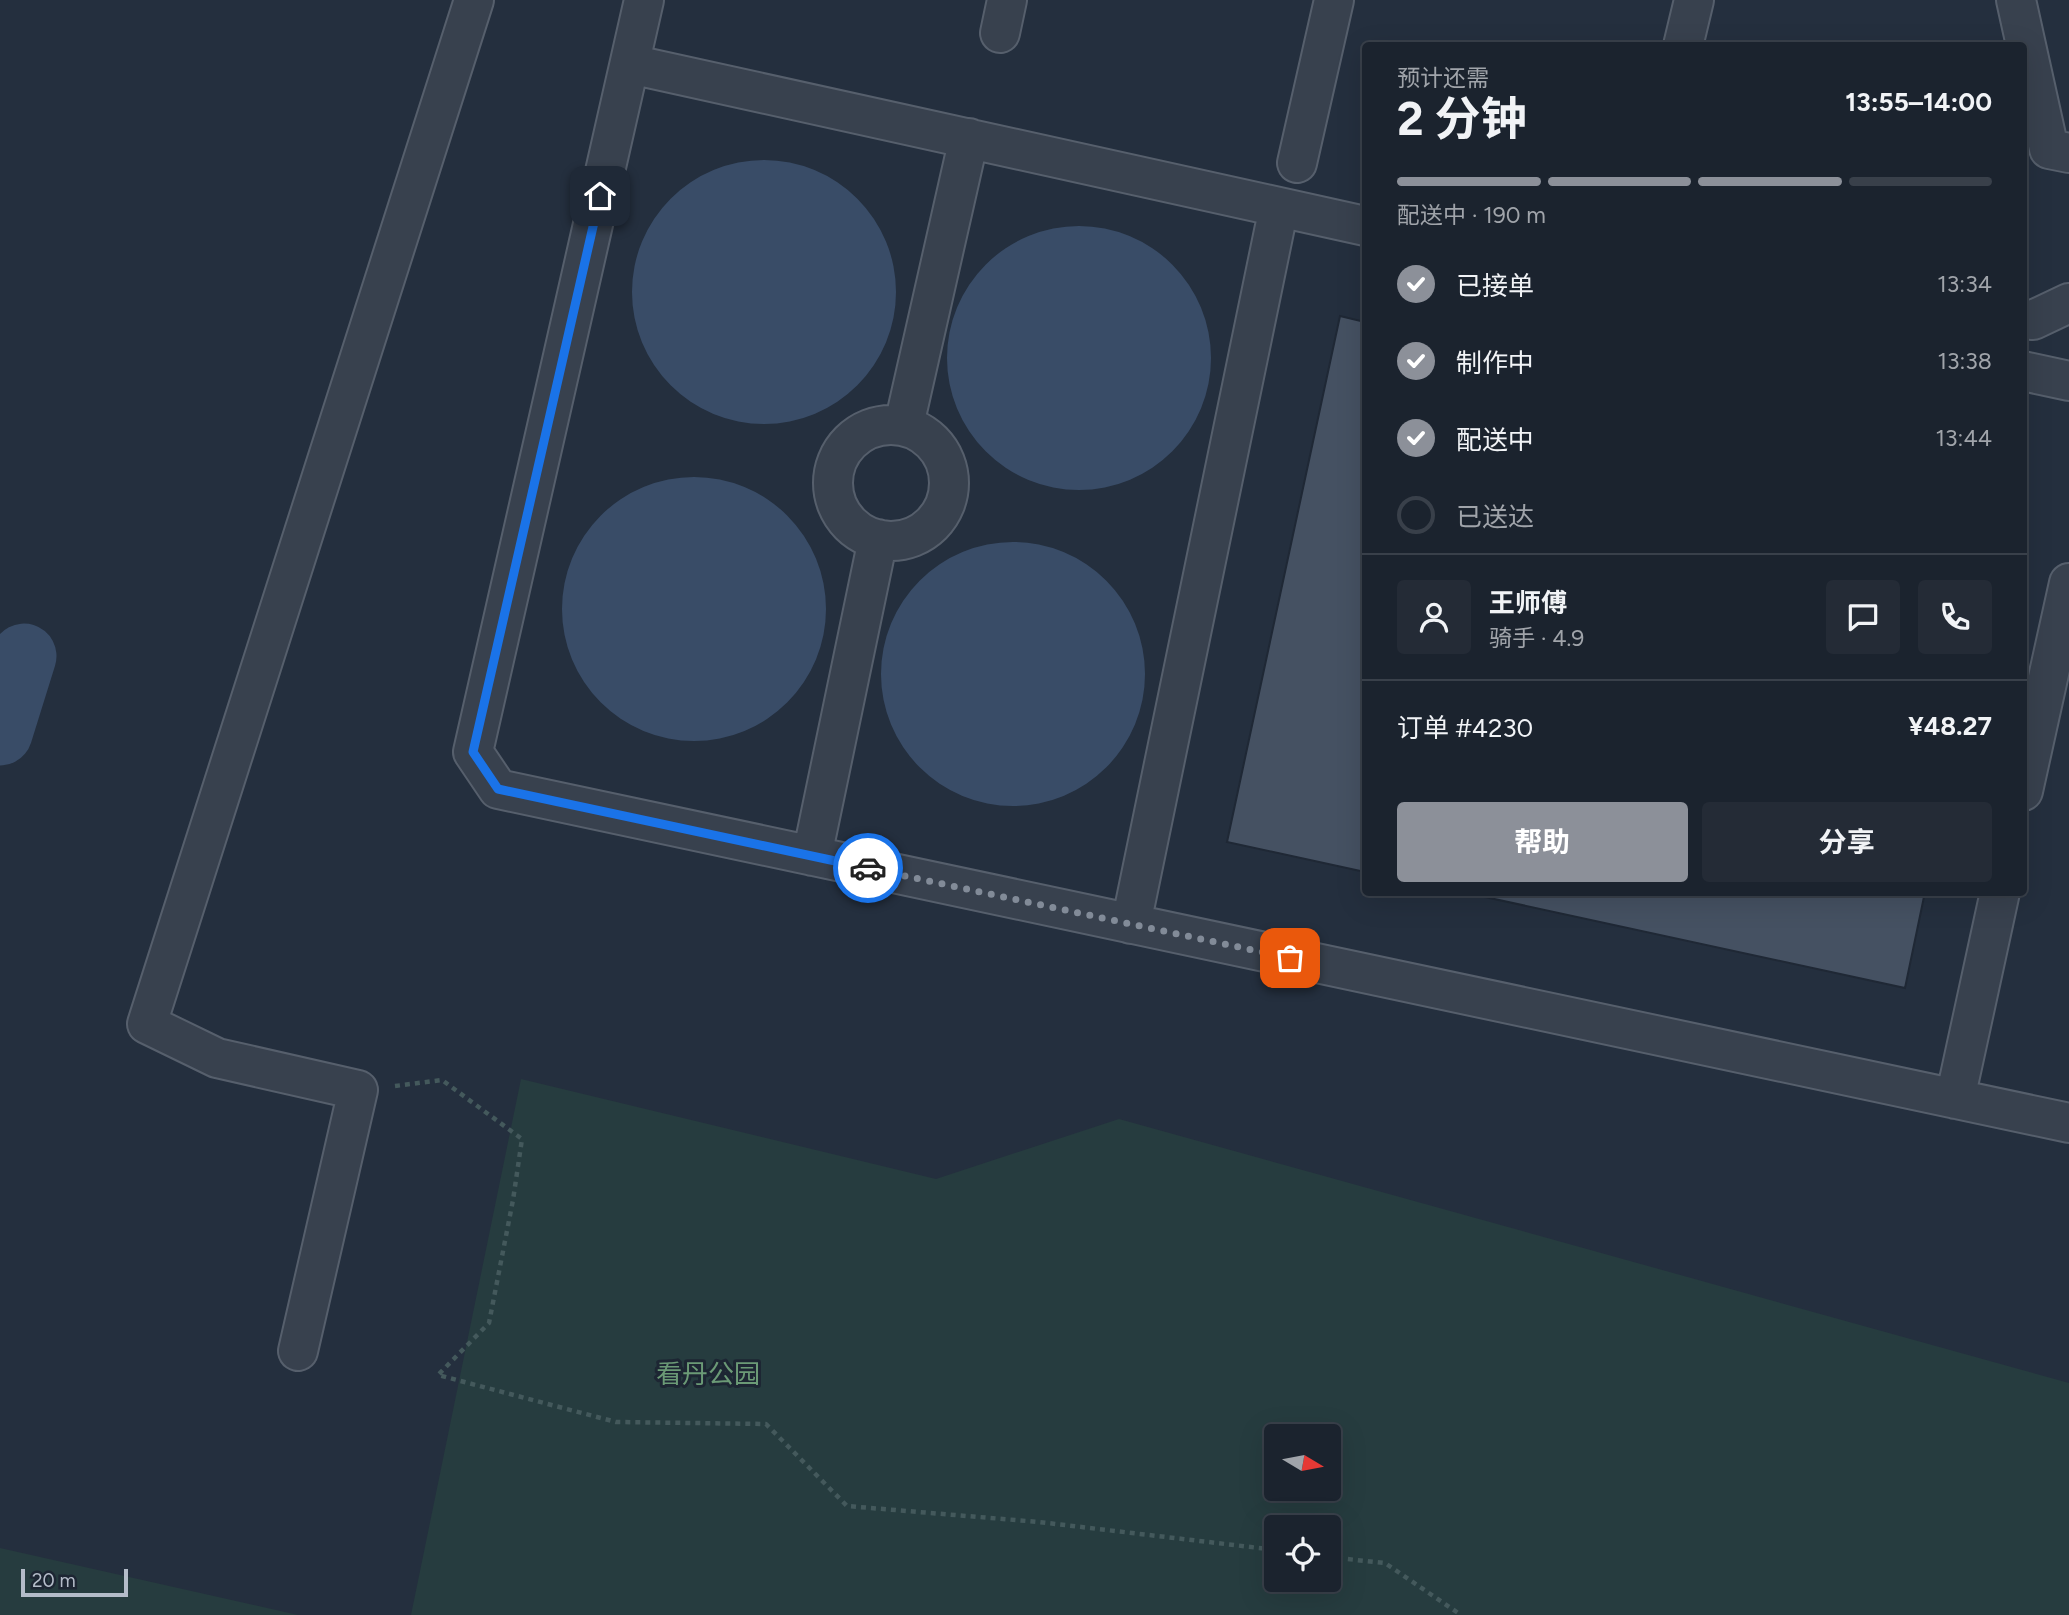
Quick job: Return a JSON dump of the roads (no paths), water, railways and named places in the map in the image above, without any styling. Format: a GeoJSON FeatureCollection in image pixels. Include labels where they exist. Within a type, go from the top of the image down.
{"type":"FeatureCollection","features":[{"type":"Feature","properties":{"kind":"street"},"geometry":{"type":"LineString","coordinates":[[298,1351],[358,1090],[217,1058],[147,1024],[474,0]]}},
{"type":"Feature","properties":{"kind":"street"},"geometry":{"type":"LineString","coordinates":[[644,0],[473,752],[498,789],[2069,1123]]}},
{"type":"Feature","properties":{"kind":"street"},"geometry":{"type":"LineString","coordinates":[[1297,163],[1334,0]]}},
{"type":"Feature","properties":{"kind":"street"},"geometry":{"type":"LineString","coordinates":[[2016,0],[2025,42]]}},
{"type":"Feature","properties":{"kind":"street"},"geometry":{"type":"LineString","coordinates":[[1684,42],[1690,1]]}},
{"type":"Feature","properties":{"kind":"street"},"geometry":{"type":"LineString","coordinates":[[2027,53],[2047,148]]}},
{"type":"Feature","properties":{"kind":"street"},"geometry":{"type":"LineString","coordinates":[[630,64],[1362,225]]}},
{"type":"Feature","properties":{"kind":"street"},"geometry":{"type":"LineString","coordinates":[[904,425],[969,138]]}},
{"type":"Feature","properties":{"kind":"street"},"geometry":{"type":"LineString","coordinates":[[1131,924],[1279,207]]}},
{"type":"Feature","properties":{"kind":"street"},"geometry":{"type":"LineString","coordinates":[[2027,319],[2033,320],[2069,303]]}},
{"type":"Feature","properties":{"kind":"street"},"geometry":{"type":"LineString","coordinates":[[2027,372],[2069,381]]}},
{"type":"Feature","properties":{"kind":"street"},"geometry":{"type":"LineString","coordinates":[[890,424],[904,425],[925,434],[938,446],[947,463],[950,481],[947,500],[940,517],[926,530],[909,539],[889,542],[878,539],[852,527],[840,511],[833,492],[834,472],[841,453],[854,438],[871,428],[890,424]]}},
{"type":"Feature","properties":{"kind":"street"},"geometry":{"type":"LineString","coordinates":[[812,856],[878,539]]}},
{"type":"Feature","properties":{"kind":"street"},"geometry":{"type":"LineString","coordinates":[[2027,773],[2069,583]]}},
{"type":"Feature","properties":{"kind":"street"},"geometry":{"type":"LineString","coordinates":[[1955,1099],[1999,896]]}},
{"type":"Feature","properties":{"kind":"water"},"geometry":{"type":"Polygon","coordinates":[[[764,160],[790,163],[814,170],[848,190],[866,208],[886,242],[893,266],[896,292],[893,318],[886,342],[866,376],[848,394],[814,414],[790,421],[764,424],[738,421],[714,414],[680,394],[662,376],[642,342],[635,318],[632,292],[635,266],[642,242],[662,208],[680,190],[714,170],[738,163],[764,160]]]}},
{"type":"Feature","properties":{"kind":"water"},"geometry":{"type":"Polygon","coordinates":[[[1079,226],[1105,229],[1129,236],[1163,256],[1181,274],[1201,308],[1208,332],[1211,358],[1208,384],[1201,408],[1181,442],[1163,460],[1129,480],[1105,487],[1079,490],[1053,487],[1029,480],[995,460],[977,442],[957,408],[950,384],[947,358],[950,332],[957,308],[977,274],[995,256],[1029,236],[1053,229],[1079,226]]]}},
{"type":"Feature","properties":{"kind":"water"},"geometry":{"type":"Polygon","coordinates":[[[694,477],[720,480],[744,487],[778,507],[796,525],[816,559],[823,583],[826,609],[823,635],[816,659],[796,693],[778,711],[744,731],[720,738],[694,741],[668,738],[644,731],[610,711],[592,693],[572,659],[565,635],[562,609],[565,583],[572,559],[592,525],[610,507],[644,487],[668,480],[694,477]]]}},
{"type":"Feature","properties":{"kind":"water"},"geometry":{"type":"Polygon","coordinates":[[[1013,542],[1039,545],[1063,552],[1097,572],[1115,590],[1135,624],[1142,648],[1145,674],[1142,700],[1135,724],[1115,758],[1097,776],[1063,796],[1039,803],[1013,806],[987,803],[963,796],[929,776],[911,758],[891,724],[884,700],[881,674],[884,648],[891,624],[911,590],[929,572],[963,552],[987,545],[1013,542]]]}},
{"type":"Feature","properties":{"kind":"waterway"},"geometry":{"type":"LineString","coordinates":[[0,733],[24,656]]}},
{"type":"Feature","properties":{"kind":"park label","name":"看丹公园"},"geometry":{"type":"Point","coordinates":[708,1374]}}]}
